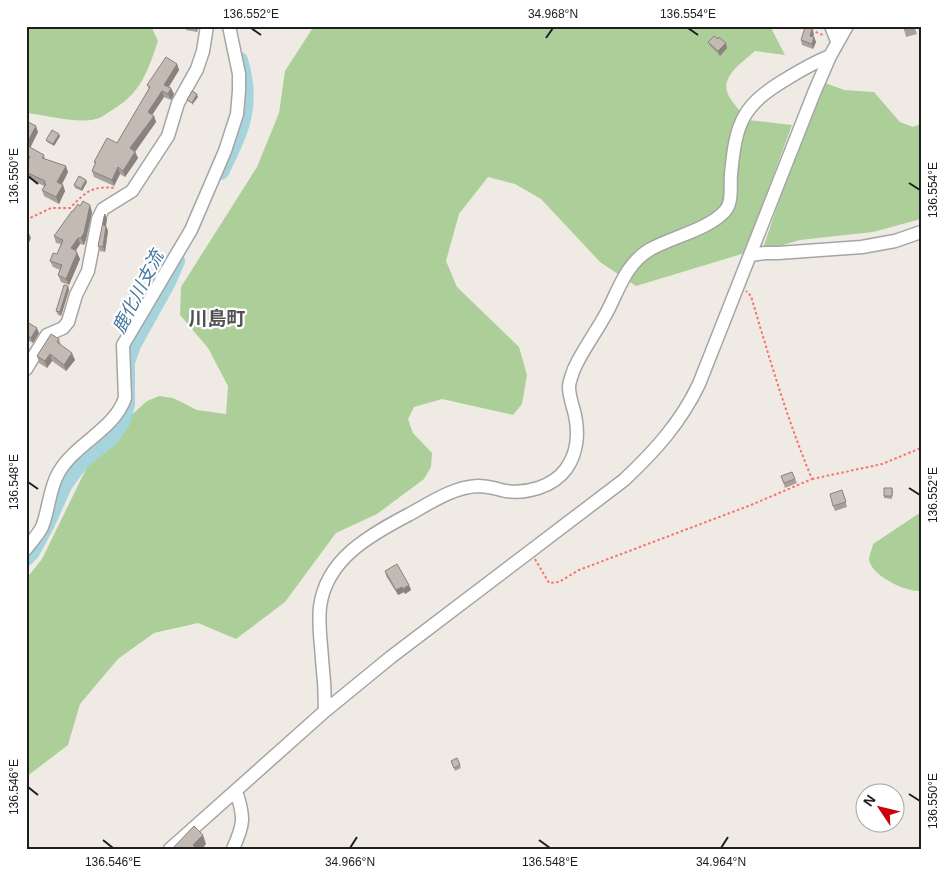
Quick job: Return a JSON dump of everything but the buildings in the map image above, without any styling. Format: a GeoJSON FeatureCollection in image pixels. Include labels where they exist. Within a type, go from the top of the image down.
{"type":"FeatureCollection","features":[{"type":"Feature","properties":{"kind":"street"},"geometry":{"type":"LineString","coordinates":[[26,369],[47,335],[63,328],[68,322],[76,294],[88,271],[98,219],[103,208],[132,191],[168,136],[178,102],[197,69],[203,51],[207,26]]}},
{"type":"Feature","properties":{"kind":"street"},"geometry":{"type":"LineString","coordinates":[[26,549],[41,528],[58,473],[73,453],[109,423],[123,403],[125,398],[124,345],[191,230],[225,151],[237,114],[239,91],[239,74],[228,26]]}},
{"type":"Feature","properties":{"kind":"street"},"geometry":{"type":"LineString","coordinates":[[831,26],[837,41]]}},
{"type":"Feature","properties":{"kind":"street"},"geometry":{"type":"LineString","coordinates":[[170,849],[326,711],[391,658],[624,480],[650,456],[693,397],[830,56],[847,26]]}},
{"type":"Feature","properties":{"kind":"street"},"geometry":{"type":"LineString","coordinates":[[326,711],[319,627],[320,606],[330,579],[342,561],[352,550],[375,532],[456,490],[481,486],[509,491],[524,491],[550,483],[562,474],[572,458],[577,440],[576,417],[569,386],[571,378],[630,267],[644,254],[715,219],[727,208],[736,139],[748,109],[755,100],[770,89],[830,56]]}},
{"type":"Feature","properties":{"kind":"street"},"geometry":{"type":"LineString","coordinates":[[750,255],[862,246],[895,241],[921,232]]}},
{"type":"Feature","properties":{"kind":"street"},"geometry":{"type":"LineString","coordinates":[[233,849],[242,826],[243,818],[236,791]]}},
{"type":"Feature","properties":{"kind":"path"},"geometry":{"type":"LineString","coordinates":[[809,29],[837,41]]}},
{"type":"Feature","properties":{"kind":"path"},"geometry":{"type":"LineString","coordinates":[[26,220],[51,208],[70,208],[87,191],[105,186],[120,187]]}},
{"type":"Feature","properties":{"kind":"path"},"geometry":{"type":"LineString","coordinates":[[739,283],[751,296],[800,452],[812,479]]}},
{"type":"Feature","properties":{"kind":"path"},"geometry":{"type":"LineString","coordinates":[[530,551],[549,582],[559,582],[579,570],[751,505],[812,479],[882,464],[921,448]]}},
{"type":"Feature","properties":{"kind":"green space"},"geometry":{"type":"Polygon","coordinates":[[[26,26],[151,26],[158,41],[146,73],[129,98],[98,119],[70,120],[26,113],[26,26]]]}},
{"type":"Feature","properties":{"kind":"green space"},"geometry":{"type":"Polygon","coordinates":[[[314,26],[770,26],[785,55],[755,51],[733,72],[727,84],[727,91],[732,101],[748,120],[792,125],[745,253],[636,286],[600,262],[541,199],[515,184],[488,177],[459,214],[446,261],[457,287],[519,347],[527,375],[522,404],[513,415],[442,399],[414,407],[408,419],[413,433],[432,453],[431,467],[424,479],[377,514],[336,533],[285,602],[236,639],[198,623],[154,633],[118,659],[80,704],[68,745],[26,777],[26,579],[42,559],[87,467],[115,430],[147,401],[159,396],[173,398],[197,410],[226,414],[228,386],[208,348],[180,315],[181,287],[257,167],[279,113],[285,71],[314,26]]]}},
{"type":"Feature","properties":{"kind":"green space"},"geometry":{"type":"Polygon","coordinates":[[[820,81],[844,90],[874,92],[900,122],[913,127],[921,124],[921,219],[873,232],[800,240],[762,251],[820,81]]]}},
{"type":"Feature","properties":{"kind":"green space"},"geometry":{"type":"Polygon","coordinates":[[[921,512],[921,591],[914,591],[890,582],[876,572],[871,566],[869,557],[873,544],[921,512]]]}},
{"type":"Feature","properties":{"kind":"waterway","name":"鹿化川支流"},"geometry":{"type":"LineString","coordinates":[[221,172],[243,118],[246,91],[240,60]]}},
{"type":"Feature","properties":{"kind":"waterway","name":"鹿化川支流"},"geometry":{"type":"LineString","coordinates":[[26,558],[32,552],[46,526],[65,484],[82,461],[111,438],[122,422],[127,405],[127,362],[133,345],[168,282],[177,261]]}},
{"type":"Feature","properties":{"kind":"district","name":"川島町"},"geometry":{"type":"Point","coordinates":[217,318]}}]}
